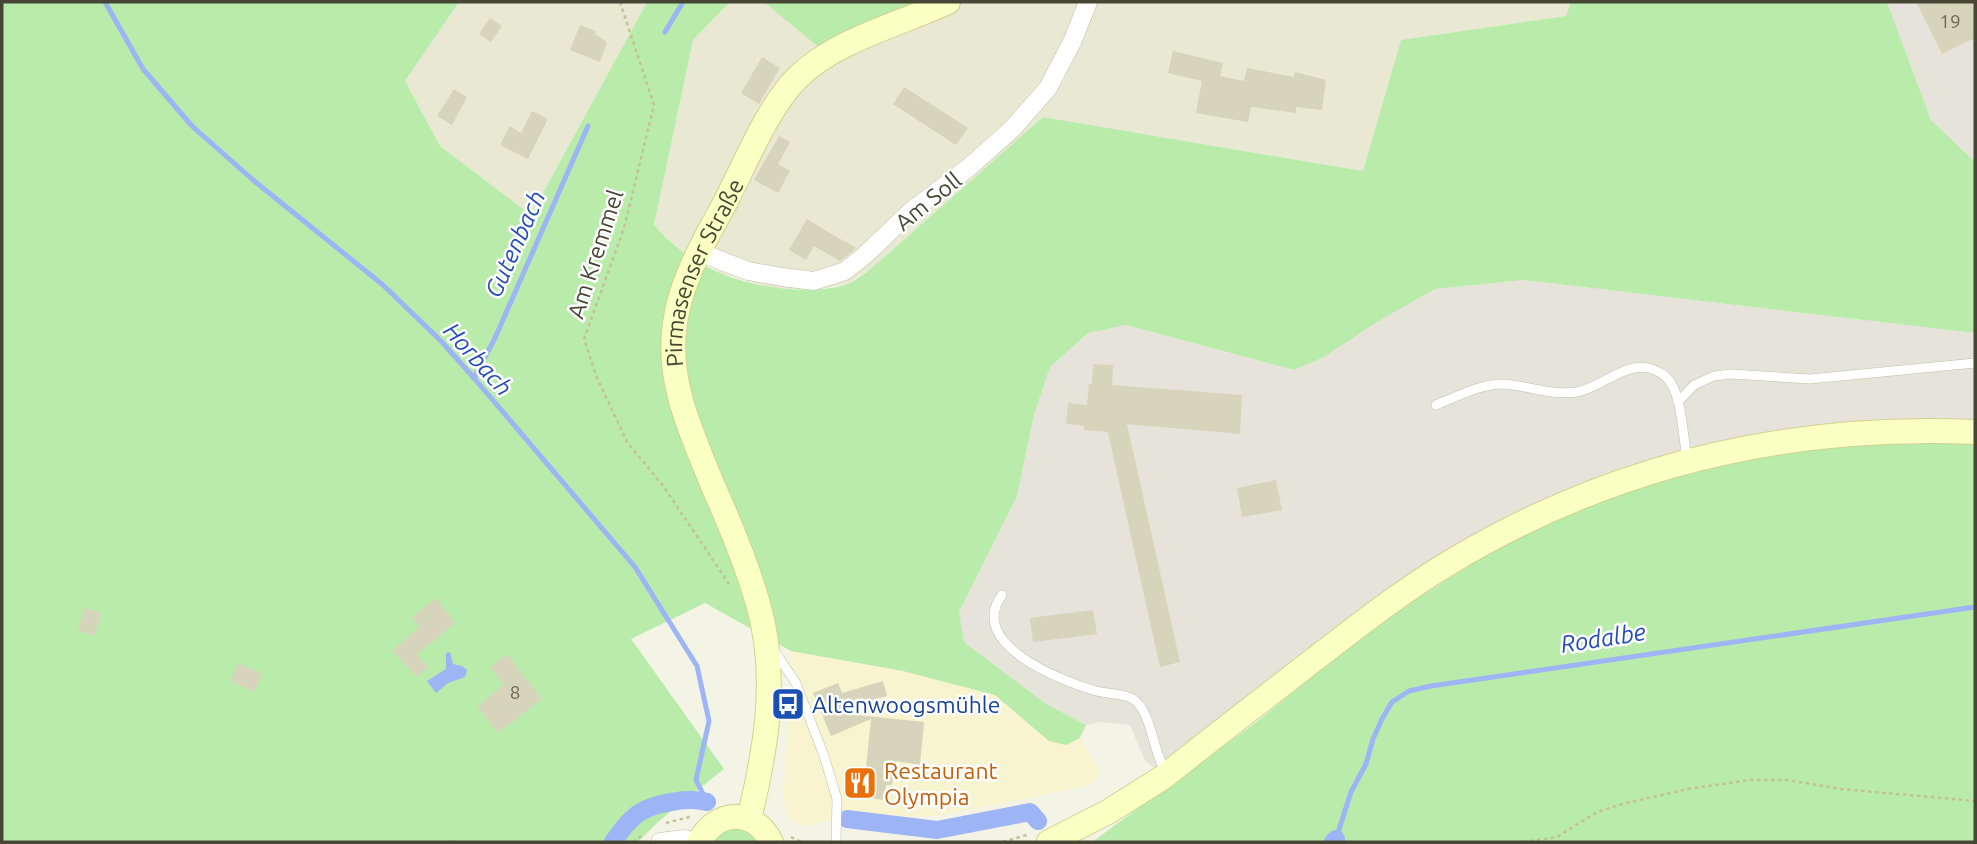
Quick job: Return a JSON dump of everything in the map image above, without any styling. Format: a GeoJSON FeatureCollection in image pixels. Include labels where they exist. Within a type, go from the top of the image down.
{"type":"FeatureCollection","features":[{"type":"Feature","properties":{"kind":"main road","name":"Pirmasenser Straße"},"geometry":{"type":"LineString","coordinates":[[749,819],[767,731],[769,699],[766,639],[748,573],[679,397],[675,371],[674,323],[685,281],[699,252],[769,119],[797,78],[813,65],[855,41],[948,2]]}},
{"type":"Feature","properties":{"kind":"main road"},"geometry":{"type":"LineString","coordinates":[[1043,837],[1108,812],[1167,774],[1399,595],[1525,520],[1603,487],[1687,460],[1731,450],[1824,436],[1903,431],[1975,432]]}},
{"type":"Feature","properties":{"kind":"main road"},"geometry":{"type":"LineString","coordinates":[[699,842],[714,823],[737,817],[749,819],[766,832],[771,842]]}},
{"type":"Feature","properties":{"kind":"street","name":"Am Soll"},"geometry":{"type":"LineString","coordinates":[[699,252],[748,271],[814,281],[845,271],[910,212],[968,169],[1012,129],[1048,88],[1073,40],[1088,2]]}},
{"type":"Feature","properties":{"kind":"street"},"geometry":{"type":"LineString","coordinates":[[660,842],[684,839],[699,842]]}},
{"type":"Feature","properties":{"kind":"lane"},"geometry":{"type":"LineString","coordinates":[[1678,402],[1694,385],[1714,376],[1731,374],[1810,379],[1975,363]]}},
{"type":"Feature","properties":{"kind":"lane"},"geometry":{"type":"LineString","coordinates":[[1436,405],[1490,385],[1502,384],[1560,392],[1580,391],[1621,371],[1639,367],[1653,370],[1666,377],[1674,388],[1687,460]]}},
{"type":"Feature","properties":{"kind":"lane"},"geometry":{"type":"LineString","coordinates":[[1002,595],[993,614],[997,632],[1004,643],[1043,669],[1086,687],[1135,700],[1143,710],[1160,764],[1167,774]]}},
{"type":"Feature","properties":{"kind":"lane","name":"Pirmasenser Straße"},"geometry":{"type":"LineString","coordinates":[[766,639],[796,684],[824,756],[838,808],[836,842]]}},
{"type":"Feature","properties":{"kind":"path","name":"Am Kremmel"},"geometry":{"type":"LineString","coordinates":[[620,2],[654,105],[624,228],[584,338],[597,377],[627,442],[664,487],[729,585]]}},
{"type":"Feature","properties":{"kind":"path"},"geometry":{"type":"LineString","coordinates":[[1523,842],[1557,837],[1597,812],[1626,803],[1688,789],[1749,780],[1787,780],[1841,789],[1975,801]]}},
{"type":"Feature","properties":{"kind":"path"},"geometry":{"type":"LineString","coordinates":[[1003,842],[1043,837]]}},
{"type":"Feature","properties":{"kind":"shaded area"},"geometry":{"type":"Polygon","coordinates":[[[459,2],[647,2],[531,215],[440,146],[405,81],[459,2]]]}},
{"type":"Feature","properties":{"kind":"shaded area"},"geometry":{"type":"Polygon","coordinates":[[[730,2],[764,2],[821,48],[923,2],[1571,2],[1566,16],[1401,40],[1363,171],[1043,117],[872,268],[847,284],[819,289],[775,289],[724,274],[687,256],[654,225],[693,40],[730,2]]]}},
{"type":"Feature","properties":{"kind":"shaded area"},"geometry":{"type":"Polygon","coordinates":[[[1887,2],[1975,2],[1975,162],[1931,120],[1887,2]]]}},
{"type":"Feature","properties":{"kind":"shaded area"},"geometry":{"type":"Polygon","coordinates":[[[1523,280],[1975,333],[1975,432],[1525,520],[1165,776],[1145,761],[1130,725],[1100,722],[1086,725],[1046,704],[964,642],[959,612],[1017,496],[1034,415],[1050,367],[1088,333],[1126,325],[1294,370],[1324,357],[1377,322],[1435,289],[1523,280]]]}},
{"type":"Feature","properties":{"kind":"shaded area","name":"Altenwoogsmühle"},"geometry":{"type":"Polygon","coordinates":[[[791,651],[903,671],[995,695],[1049,741],[1066,745],[1080,738],[1101,773],[1090,785],[935,816],[848,816],[803,826],[789,819],[783,801],[791,651]]]}},
{"type":"Feature","properties":{"kind":"green space"},"geometry":{"type":"Polygon","coordinates":[[[2,2],[459,2],[405,81],[440,146],[531,215],[647,2],[730,2],[693,40],[654,225],[682,251],[721,273],[762,286],[806,290],[845,285],[872,268],[1043,117],[1363,171],[1401,40],[1566,16],[1571,2],[1887,2],[1931,120],[1975,162],[1975,333],[1523,280],[1435,289],[1377,322],[1324,357],[1294,370],[1126,325],[1088,333],[1050,367],[1034,415],[1017,496],[959,612],[964,642],[1046,704],[1086,725],[1080,738],[1066,745],[1049,741],[995,695],[903,671],[791,651],[705,603],[631,639],[724,769],[659,821],[638,842],[2,842],[2,2]]]}},
{"type":"Feature","properties":{"kind":"green space"},"geometry":{"type":"Polygon","coordinates":[[[764,2],[923,2],[821,49],[764,2]]]}},
{"type":"Feature","properties":{"kind":"green space"},"geometry":{"type":"Polygon","coordinates":[[[1849,443],[1975,444],[1975,842],[1092,842],[1258,721],[1376,625],[1494,550],[1593,503],[1678,473],[1756,457],[1849,443]]]}},
{"type":"Feature","properties":{"kind":"green space"},"geometry":{"type":"Polygon","coordinates":[[[742,826],[762,842],[712,842],[724,829],[742,826]]]}},
{"type":"Feature","properties":{"kind":"water"},"geometry":{"type":"Polygon","coordinates":[[[450,652],[453,664],[467,670],[465,677],[448,683],[436,693],[427,681],[446,669],[446,653],[450,652]]]}},
{"type":"Feature","properties":{"kind":"building"},"geometry":{"type":"Polygon","coordinates":[[[1916,2],[1975,2],[1975,38],[1942,54],[1916,2]]]}},
{"type":"Feature","properties":{"kind":"building"},"geometry":{"type":"Polygon","coordinates":[[[490,18],[502,26],[491,42],[479,34],[490,18]]]}},
{"type":"Feature","properties":{"kind":"building"},"geometry":{"type":"Polygon","coordinates":[[[580,25],[596,31],[595,34],[607,42],[600,62],[570,50],[580,25]]]}},
{"type":"Feature","properties":{"kind":"building"},"geometry":{"type":"Polygon","coordinates":[[[1173,51],[1223,63],[1220,76],[1244,81],[1247,68],[1294,77],[1295,72],[1326,80],[1322,110],[1296,107],[1296,113],[1251,107],[1248,122],[1196,113],[1202,81],[1168,73],[1173,51]]]}},
{"type":"Feature","properties":{"kind":"building"},"geometry":{"type":"Polygon","coordinates":[[[762,57],[780,68],[759,104],[741,93],[762,57]]]}},
{"type":"Feature","properties":{"kind":"building"},"geometry":{"type":"Polygon","coordinates":[[[904,87],[968,128],[956,145],[893,104],[904,87]]]}},
{"type":"Feature","properties":{"kind":"building"},"geometry":{"type":"Polygon","coordinates":[[[454,89],[467,97],[452,125],[437,116],[454,89]]]}},
{"type":"Feature","properties":{"kind":"building"},"geometry":{"type":"Polygon","coordinates":[[[532,111],[548,119],[528,159],[500,145],[510,126],[521,133],[532,111]]]}},
{"type":"Feature","properties":{"kind":"building"},"geometry":{"type":"Polygon","coordinates":[[[779,136],[790,142],[778,164],[790,171],[778,193],[754,180],[779,136]]]}},
{"type":"Feature","properties":{"kind":"building"},"geometry":{"type":"Polygon","coordinates":[[[807,219],[856,248],[840,261],[814,246],[806,260],[789,250],[807,219]]]}},
{"type":"Feature","properties":{"kind":"building"},"geometry":{"type":"Polygon","coordinates":[[[1093,364],[1113,365],[1112,385],[1242,395],[1240,434],[1127,424],[1180,662],[1160,667],[1108,432],[1084,430],[1084,426],[1066,424],[1068,403],[1087,405],[1093,364]]]}},
{"type":"Feature","properties":{"kind":"building"},"geometry":{"type":"Polygon","coordinates":[[[1276,480],[1282,510],[1242,517],[1237,488],[1276,480]]]}},
{"type":"Feature","properties":{"kind":"building"},"geometry":{"type":"Polygon","coordinates":[[[436,598],[455,623],[417,655],[428,667],[417,677],[392,651],[419,627],[412,617],[436,598]]]}},
{"type":"Feature","properties":{"kind":"building"},"geometry":{"type":"Polygon","coordinates":[[[84,608],[101,612],[95,636],[78,631],[84,608]]]}},
{"type":"Feature","properties":{"kind":"building"},"geometry":{"type":"Polygon","coordinates":[[[1093,610],[1097,634],[1033,642],[1030,618],[1093,610]]]}},
{"type":"Feature","properties":{"kind":"building"},"geometry":{"type":"Polygon","coordinates":[[[507,654],[542,699],[498,733],[477,706],[504,685],[490,667],[507,654]]]}},
{"type":"Feature","properties":{"kind":"building"},"geometry":{"type":"Polygon","coordinates":[[[238,663],[262,673],[255,692],[230,681],[238,663]]]}},
{"type":"Feature","properties":{"kind":"building"},"geometry":{"type":"Polygon","coordinates":[[[883,681],[887,696],[829,712],[924,722],[920,765],[896,761],[892,785],[886,785],[884,800],[852,795],[856,766],[866,768],[871,719],[831,736],[813,693],[838,683],[842,693],[883,681]]]}},
{"type":"Feature","properties":{"kind":"waterway","name":"Horbach"},"geometry":{"type":"LineString","coordinates":[[105,2],[143,69],[192,126],[253,180],[383,285],[441,341],[635,567],[697,666],[709,721],[696,780],[707,802]]}},
{"type":"Feature","properties":{"kind":"waterway","name":"Gutenbach"},"geometry":{"type":"LineString","coordinates":[[665,32],[683,2]]}},
{"type":"Feature","properties":{"kind":"waterway","name":"Gutenbach"},"geometry":{"type":"LineString","coordinates":[[474,378],[495,338],[588,126]]}},
{"type":"Feature","properties":{"kind":"waterway","name":"Rodalbe"},"geometry":{"type":"LineString","coordinates":[[1336,839],[1351,792],[1366,764],[1382,719],[1392,702],[1409,691],[1975,607]]}},
{"type":"Feature","properties":{"kind":"waterway","name":"Rodalbe"},"geometry":{"type":"LineString","coordinates":[[613,842],[631,819],[649,808],[680,801],[707,802]]}},
{"type":"Feature","properties":{"kind":"waterway","name":"Rodalbe"},"geometry":{"type":"LineString","coordinates":[[847,819],[937,830],[1030,812],[1038,821]]}},
{"type":"Feature","properties":{"kind":"waterway","name":"Rodalbe"},"geometry":{"type":"LineString","coordinates":[[1333,842],[1336,839]]}},
{"type":"Feature","properties":{"kind":"place","name":"Altenwoogsmühle"},"geometry":{"type":"Point","coordinates":[788,704]}},
{"type":"Feature","properties":{"kind":"place","name":"Restaurant Olympia"},"geometry":{"type":"Point","coordinates":[860,783]}}]}
